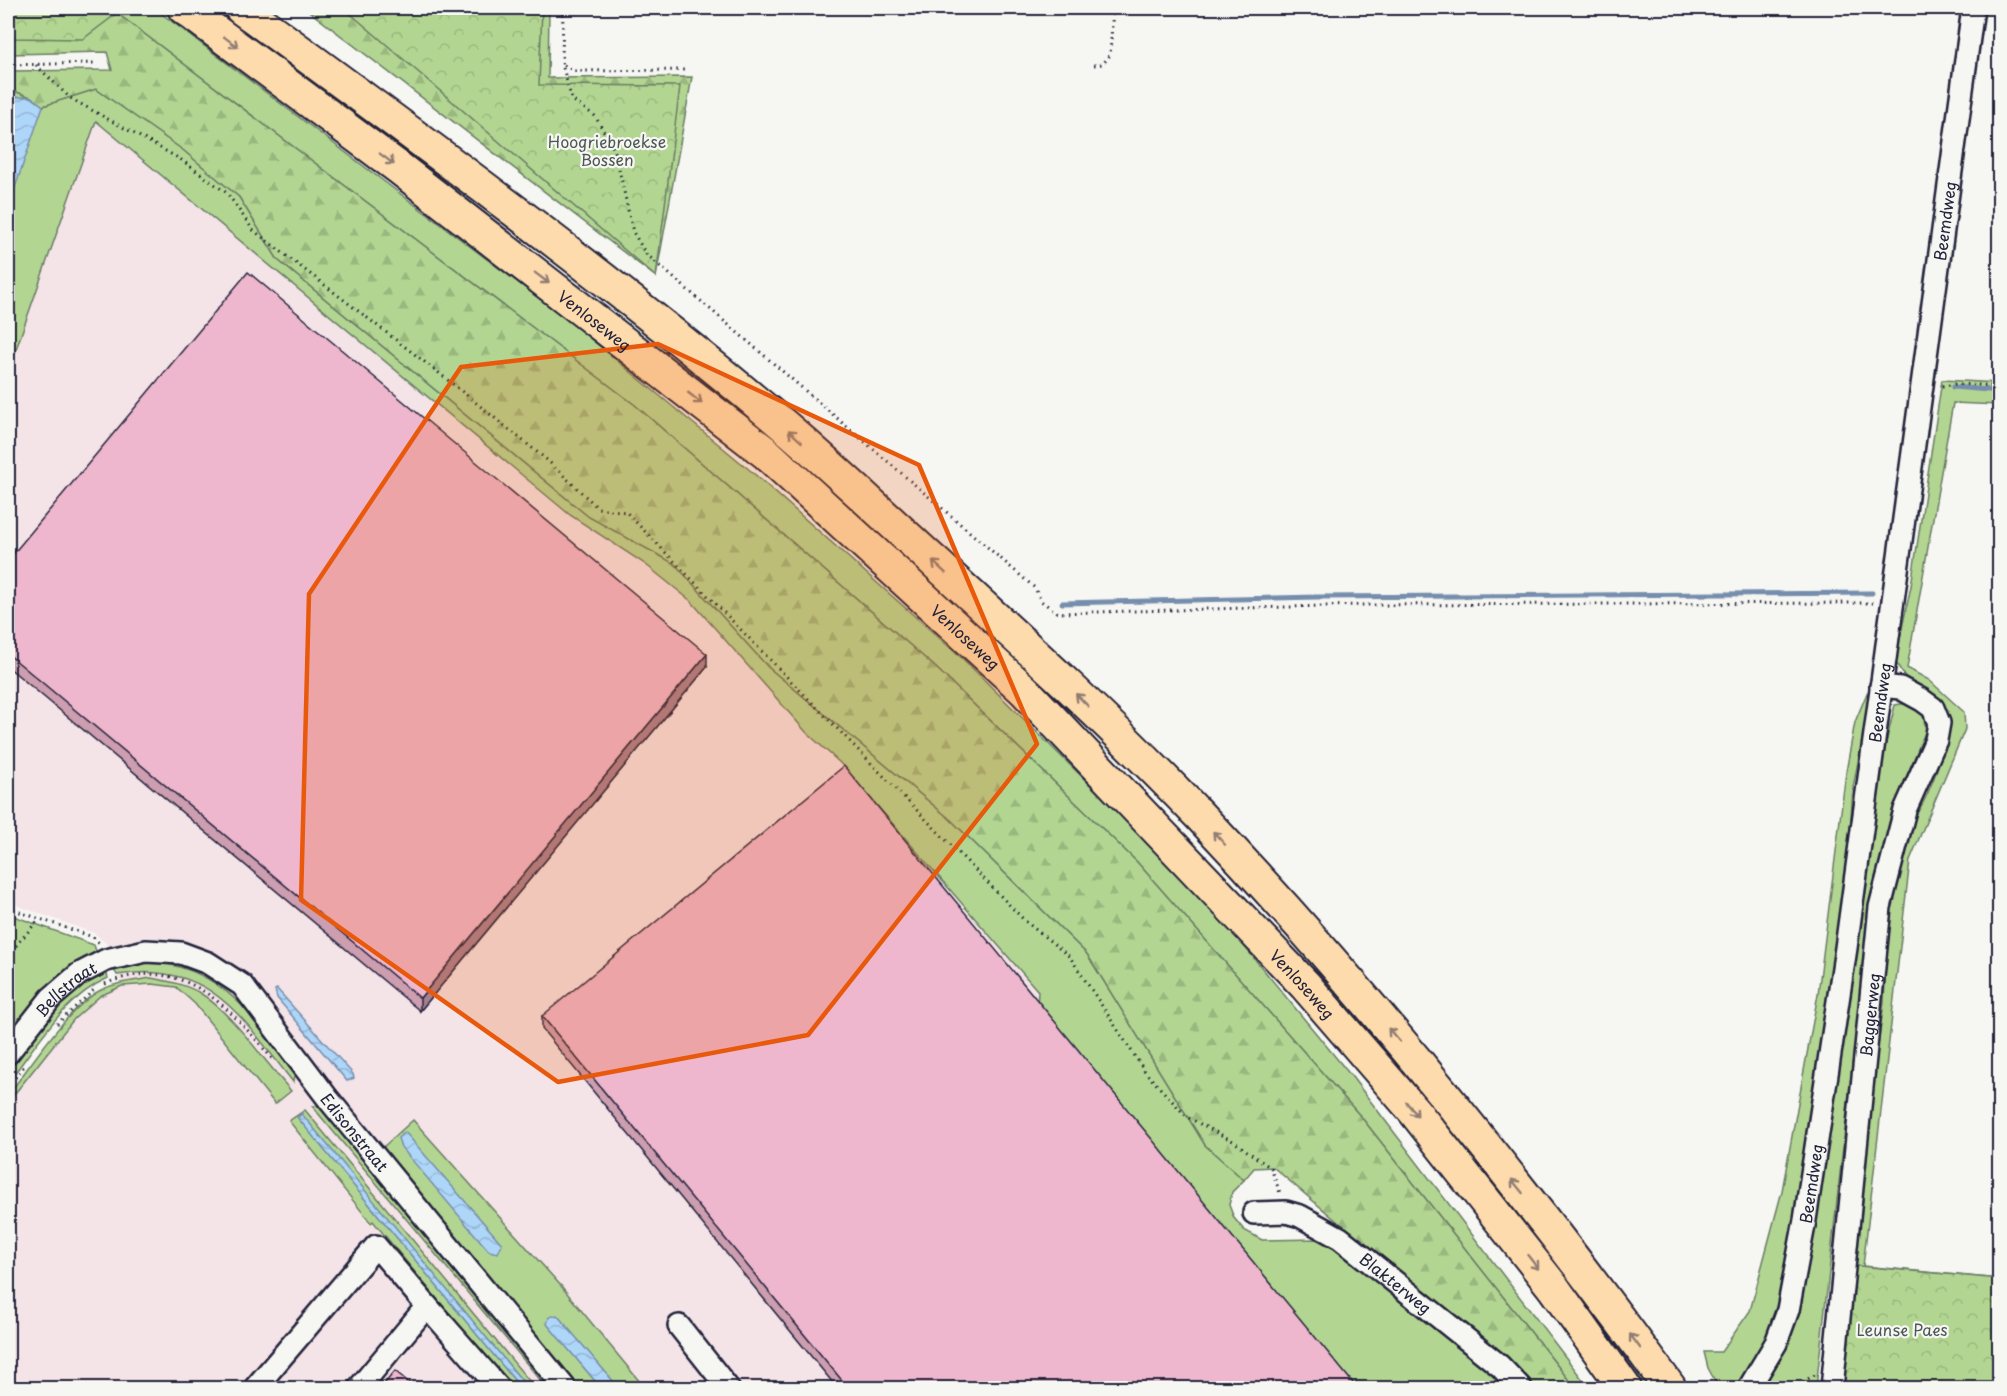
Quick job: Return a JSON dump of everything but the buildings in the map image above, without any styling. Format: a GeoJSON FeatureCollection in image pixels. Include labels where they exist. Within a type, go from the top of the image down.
{"type":"FeatureCollection","features":[{"type":"Feature","properties":{"kind":"highway","name":"Venloseweg"},"geometry":{"type":"LineString","coordinates":[[184,8],[409,176],[766,453],[1024,690],[1313,994],[1414,1111],[1546,1278],[1625,1389]]}},
{"type":"Feature","properties":{"kind":"highway","name":"Venloseweg"},"geometry":{"type":"LineString","coordinates":[[241,8],[418,138],[776,418],[1038,657],[1199,815],[1444,1093],[1568,1249],[1670,1389]]}},
{"type":"Feature","properties":{"kind":"street","name":"Beemdweg"},"geometry":{"type":"LineString","coordinates":[[1752,1385],[1776,1343],[1788,1310],[1805,1221],[1893,604],[1974,8]]}},
{"type":"Feature","properties":{"kind":"street","name":"Baggerweg"},"geometry":{"type":"LineString","coordinates":[[1832,1389],[1880,907],[1905,810],[1936,740],[1939,723],[1933,708],[1922,700],[1900,688],[1881,686]]}},
{"type":"Feature","properties":{"kind":"street","name":"Edisonstraat"},"geometry":{"type":"LineString","coordinates":[[106,960],[146,951],[181,953],[208,963],[242,985],[329,1100],[565,1389]]}},
{"type":"Feature","properties":{"kind":"street","name":"Bellstraat"},"geometry":{"type":"LineString","coordinates":[[8,1053],[51,998],[79,974],[106,960]]}},
{"type":"Feature","properties":{"kind":"street","name":"Blakterweg"},"geometry":{"type":"LineString","coordinates":[[1254,1213],[1286,1212],[1300,1216],[1340,1238],[1500,1366],[1521,1389]]}},
{"type":"Feature","properties":{"kind":"street"},"geometry":{"type":"LineString","coordinates":[[255,1389],[376,1246],[499,1389]]}},
{"type":"Feature","properties":{"kind":"street"},"geometry":{"type":"LineString","coordinates":[[359,1389],[427,1306]]}},
{"type":"Feature","properties":{"kind":"street"},"geometry":{"type":"LineString","coordinates":[[679,1326],[728,1389]]}},
{"type":"Feature","properties":{"kind":"path"},"geometry":{"type":"LineString","coordinates":[[563,8],[562,64],[572,100],[595,116],[615,151],[633,232],[646,254],[1035,588],[1041,601],[1058,613],[1363,605],[1893,604]]}},
{"type":"Feature","properties":{"kind":"path"},"geometry":{"type":"LineString","coordinates":[[1094,65],[1103,64],[1110,55],[1113,8]]}},
{"type":"Feature","properties":{"kind":"path"},"geometry":{"type":"LineString","coordinates":[[8,65],[94,63]]}},
{"type":"Feature","properties":{"kind":"path"},"geometry":{"type":"LineString","coordinates":[[562,64],[574,72],[687,70]]}},
{"type":"Feature","properties":{"kind":"path"},"geometry":{"type":"LineString","coordinates":[[36,65],[70,98],[180,159],[227,193],[254,230],[547,460],[598,508],[626,512],[1025,921],[1070,957],[1146,1073],[1187,1117],[1233,1141],[1271,1168],[1286,1212]]}},
{"type":"Feature","properties":{"kind":"path"},"geometry":{"type":"LineString","coordinates":[[1921,388],[1956,384],[2000,386]]}},
{"type":"Feature","properties":{"kind":"path"},"geometry":{"type":"LineString","coordinates":[[8,908],[93,937],[101,945],[112,981],[149,974],[186,982],[219,1000],[236,1016],[281,1070]]}},
{"type":"Feature","properties":{"kind":"path"},"geometry":{"type":"LineString","coordinates":[[8,956],[39,919]]}},
{"type":"Feature","properties":{"kind":"path","name":"Bellstraat"},"geometry":{"type":"LineString","coordinates":[[51,1031],[90,993],[112,981]]}},
{"type":"Feature","properties":{"kind":"path"},"geometry":{"type":"LineString","coordinates":[[8,1087],[29,1059]]}},
{"type":"Feature","properties":{"kind":"path"},"geometry":{"type":"LineString","coordinates":[[1752,1385],[1795,1386],[1835,1365]]}},
{"type":"Feature","properties":{"kind":"highlighted area"},"geometry":{"type":"Polygon","coordinates":[[[658,344],[919,465],[1037,744],[808,1035],[558,1082],[301,900],[309,594],[461,367],[658,344]]]}},
{"type":"Feature","properties":{"kind":"shaded area"},"geometry":{"type":"Polygon","coordinates":[[[95,121],[570,515],[645,564],[691,601],[806,732],[840,763],[847,761],[1369,1388],[8,1388],[8,1099],[84,1004],[121,984],[106,943],[94,933],[8,902],[8,372],[95,121]]]}},
{"type":"Feature","properties":{"kind":"green space"},"geometry":{"type":"Polygon","coordinates":[[[8,8],[110,8],[635,405],[935,667],[1137,862],[1362,1118],[1575,1388],[1534,1388],[1273,1167],[1254,1168],[1244,1180],[1205,1145],[1087,954],[950,819],[768,667],[675,564],[589,517],[278,260],[239,197],[183,150],[96,89],[43,106],[31,97],[8,89],[8,71],[112,70],[107,52],[8,54],[8,8]]]}},
{"type":"Feature","properties":{"kind":"green space"},"geometry":{"type":"Polygon","coordinates":[[[8,8],[124,8],[83,39],[8,38],[8,8]]]}},
{"type":"Feature","properties":{"kind":"green space"},"geometry":{"type":"Polygon","coordinates":[[[110,8],[154,8],[569,321],[751,471],[963,659],[1167,861],[1234,934],[1352,1077],[1589,1388],[1575,1388],[1362,1118],[1137,862],[935,667],[635,405],[110,8]]]}},
{"type":"Feature","properties":{"kind":"green space","name":"Hoogriebroekse Bossen"},"geometry":{"type":"Polygon","coordinates":[[[305,8],[549,8],[548,78],[692,77],[656,277],[305,8]]]}},
{"type":"Feature","properties":{"kind":"green space","name":"Hoogriebroekse Bossen"},"geometry":{"type":"Polygon","coordinates":[[[344,8],[542,8],[539,85],[680,86],[656,277],[344,8]]]}},
{"type":"Feature","properties":{"kind":"green space"},"geometry":{"type":"Polygon","coordinates":[[[8,89],[31,97],[43,106],[96,89],[183,150],[239,197],[278,260],[589,517],[675,564],[768,667],[950,819],[1087,954],[1205,1145],[1244,1180],[1232,1192],[1229,1205],[1234,1218],[1244,1230],[1262,1240],[1319,1239],[1342,1250],[1510,1388],[1354,1388],[1037,1010],[1038,991],[840,763],[806,732],[691,601],[645,564],[570,515],[96,121],[8,372],[8,89]]]}},
{"type":"Feature","properties":{"kind":"green space"},"geometry":{"type":"Polygon","coordinates":[[[1942,380],[1999,383],[1999,405],[1953,403],[1907,668],[1929,680],[1964,712],[1965,729],[1910,860],[1863,1266],[1999,1279],[1999,1388],[1848,1265],[1884,1002],[1888,913],[1913,818],[1935,777],[1944,740],[1943,708],[1936,697],[1911,683],[1895,661],[1911,586],[1942,380]]]}},
{"type":"Feature","properties":{"kind":"green space"},"geometry":{"type":"Polygon","coordinates":[[[1867,693],[1869,703],[1853,788],[1844,921],[1786,1283],[1768,1342],[1742,1388],[1719,1388],[1708,1368],[1704,1352],[1721,1352],[1750,1311],[1782,1191],[1818,994],[1846,772],[1855,722],[1867,693]]]}},
{"type":"Feature","properties":{"kind":"green space"},"geometry":{"type":"Polygon","coordinates":[[[1912,704],[1923,715],[1926,730],[1892,811],[1869,915],[1816,1388],[1760,1388],[1774,1360],[1876,785],[1895,705],[1912,704]]]}},
{"type":"Feature","properties":{"kind":"green space"},"geometry":{"type":"Polygon","coordinates":[[[8,914],[94,945],[96,951],[93,959],[8,1039],[8,914]]]}},
{"type":"Feature","properties":{"kind":"green space"},"geometry":{"type":"Polygon","coordinates":[[[151,962],[176,966],[198,974],[235,999],[295,1070],[293,1082],[239,1016],[221,999],[200,985],[177,976],[149,972],[117,975],[113,968],[151,962]]]}},
{"type":"Feature","properties":{"kind":"green space"},"geometry":{"type":"Polygon","coordinates":[[[106,970],[108,978],[77,997],[64,1010],[8,1082],[8,1067],[61,1001],[79,985],[106,970]]]}},
{"type":"Feature","properties":{"kind":"green space"},"geometry":{"type":"Polygon","coordinates":[[[151,978],[188,987],[212,1002],[236,1025],[291,1091],[275,1104],[195,1004],[176,987],[152,984],[122,986],[100,996],[74,1019],[8,1102],[8,1095],[51,1037],[76,1009],[101,990],[113,985],[151,978]]]}},
{"type":"Feature","properties":{"kind":"green space"},"geometry":{"type":"Polygon","coordinates":[[[312,1106],[325,1106],[558,1388],[547,1388],[312,1106]]]}},
{"type":"Feature","properties":{"kind":"green space"},"geometry":{"type":"Polygon","coordinates":[[[305,1110],[535,1388],[528,1388],[301,1114],[298,1118],[521,1388],[510,1388],[373,1221],[371,1223],[289,1121],[305,1110]]]}},
{"type":"Feature","properties":{"kind":"green space"},"geometry":{"type":"Polygon","coordinates":[[[413,1120],[562,1287],[645,1388],[619,1388],[557,1316],[548,1324],[601,1388],[580,1388],[382,1148],[413,1120]]]}},
{"type":"Feature","properties":{"kind":"green space","name":"Leunse Paes"},"geometry":{"type":"Polygon","coordinates":[[[1848,1265],[1999,1279],[1999,1388],[1839,1388],[1848,1265]]]}},
{"type":"Feature","properties":{"kind":"water"},"geometry":{"type":"Polygon","coordinates":[[[8,97],[31,97],[43,106],[8,208],[8,97]]]}},
{"type":"Feature","properties":{"kind":"water"},"geometry":{"type":"Polygon","coordinates":[[[277,989],[353,1074],[354,1078],[347,1081],[277,998],[275,990],[277,989]]]}},
{"type":"Feature","properties":{"kind":"water"},"geometry":{"type":"Polygon","coordinates":[[[302,1114],[528,1388],[521,1388],[297,1117],[302,1114]]]}},
{"type":"Feature","properties":{"kind":"water"},"geometry":{"type":"Polygon","coordinates":[[[405,1132],[502,1244],[498,1253],[489,1251],[401,1147],[398,1138],[405,1132]]]}},
{"type":"Feature","properties":{"kind":"water"},"geometry":{"type":"Polygon","coordinates":[[[557,1315],[619,1388],[601,1388],[547,1324],[549,1317],[557,1315]]]}},
{"type":"Feature","properties":{"kind":"waterway"},"geometry":{"type":"LineString","coordinates":[[1953,387],[2000,391]]}},
{"type":"Feature","properties":{"kind":"waterway"},"geometry":{"type":"LineString","coordinates":[[1062,603],[1317,597],[1872,593]]}}]}
